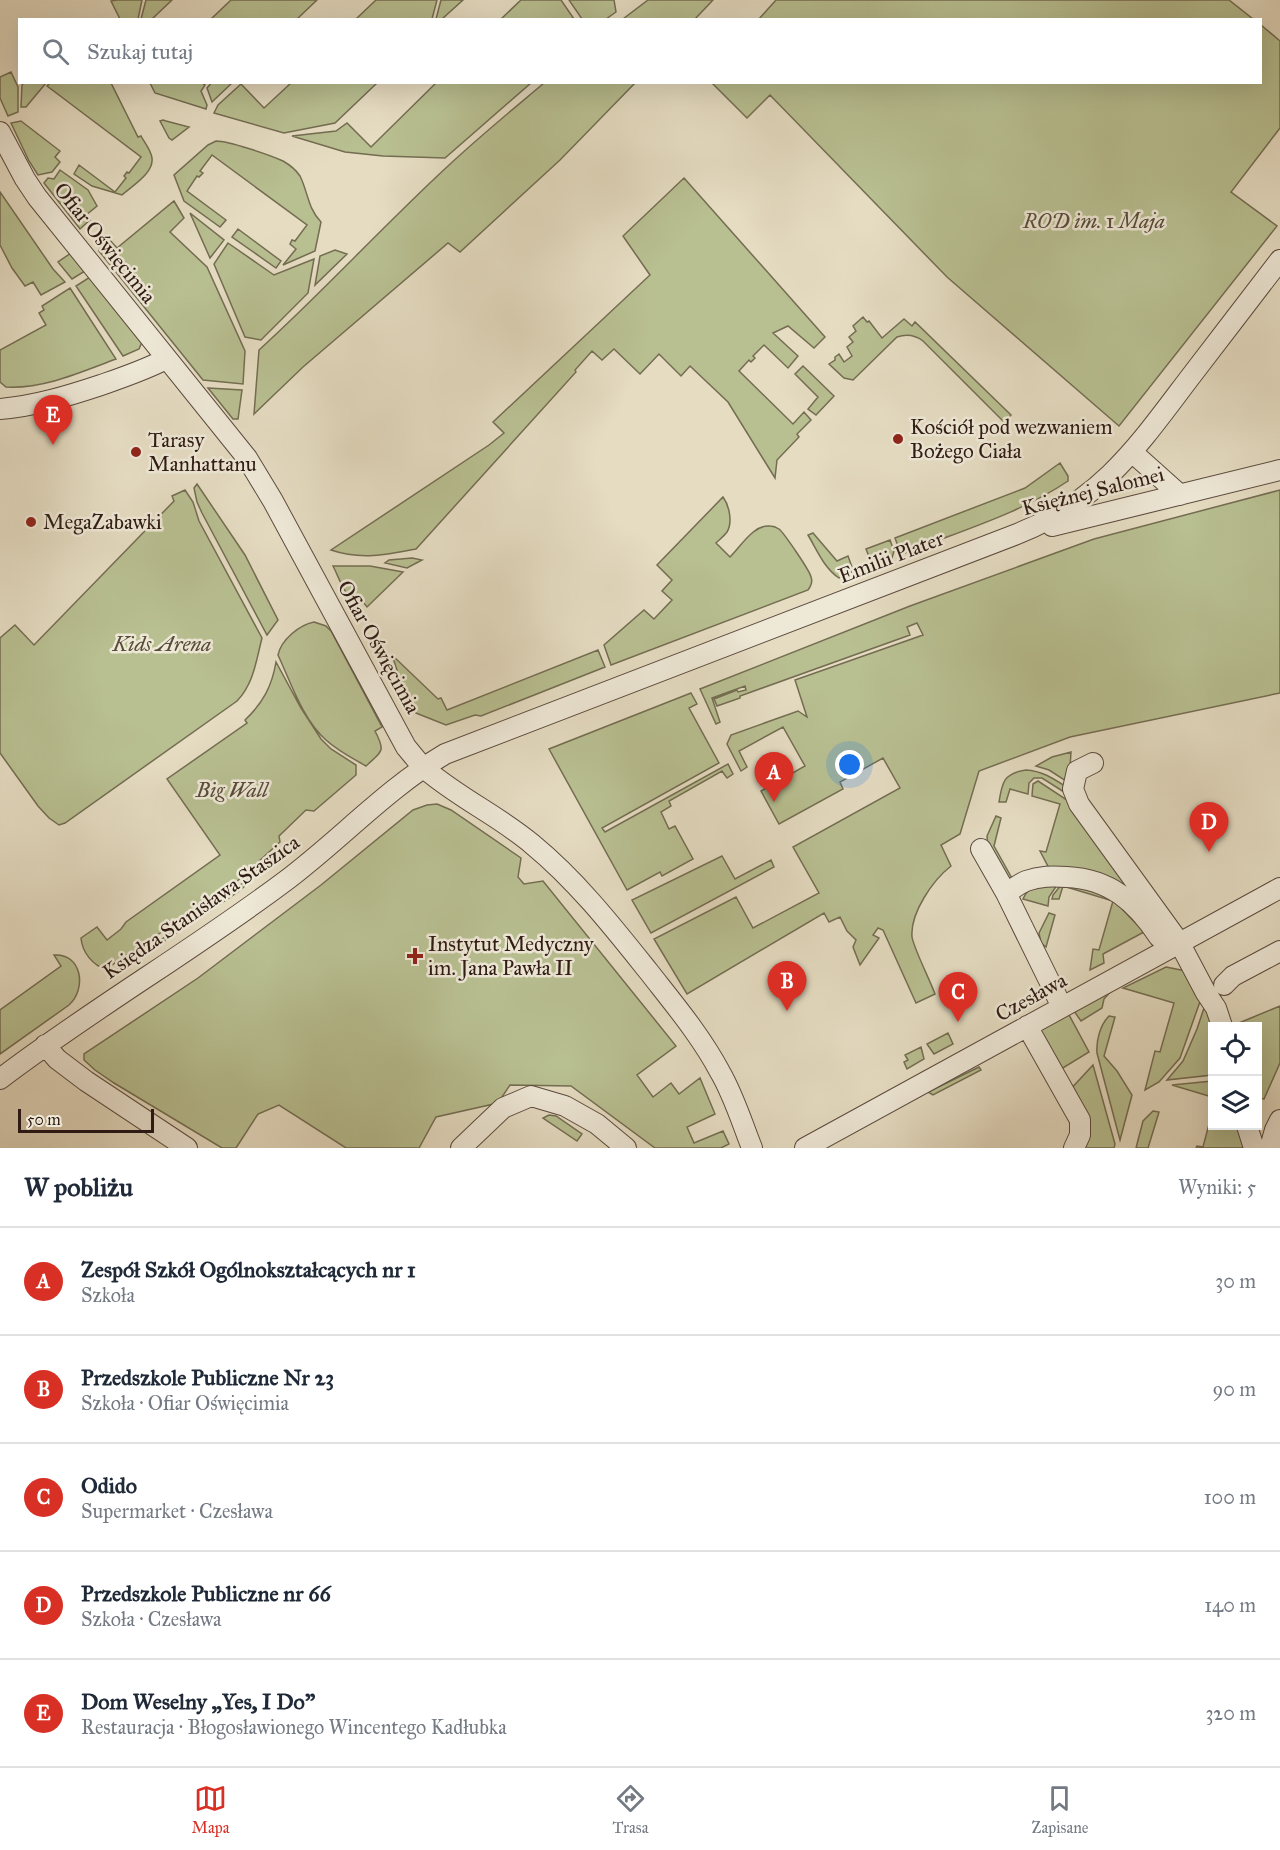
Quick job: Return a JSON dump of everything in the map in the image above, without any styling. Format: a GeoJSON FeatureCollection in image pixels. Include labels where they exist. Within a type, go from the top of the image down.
{"type":"FeatureCollection","features":[{"type":"Feature","properties":{"kind":"street","name":"Ofiar Oświęcimia"},"geometry":{"type":"LineString","coordinates":[[0,132],[37,197],[231,438],[260,479],[406,747],[423,767],[529,841],[561,870],[598,909],[709,1053],[724,1078],[752,1148]]}},
{"type":"Feature","properties":{"kind":"street","name":"Emilii Plater"},"geometry":{"type":"LineString","coordinates":[[423,767],[444,754],[474,742],[1047,522],[1074,506],[1099,486],[1132,452],[1280,260]]}},
{"type":"Feature","properties":{"kind":"street"},"geometry":{"type":"LineString","coordinates":[[0,409],[32,405],[72,395],[144,370],[166,358]]}},
{"type":"Feature","properties":{"kind":"street","name":"Księżnej Salomei"},"geometry":{"type":"LineString","coordinates":[[1132,452],[1180,495]]}},
{"type":"Feature","properties":{"kind":"street","name":"Księżnej Salomei"},"geometry":{"type":"LineString","coordinates":[[1017,534],[1280,470]]}},
{"type":"Feature","properties":{"kind":"street"},"geometry":{"type":"LineString","coordinates":[[1093,764],[1077,771],[1073,789],[1079,804],[1216,1008],[1221,1022]]}},
{"type":"Feature","properties":{"kind":"street","name":"Księdza Stanisława Staszica"},"geometry":{"type":"LineString","coordinates":[[0,1079],[45,1045],[285,881],[392,790],[423,767]]}},
{"type":"Feature","properties":{"kind":"street"},"geometry":{"type":"LineString","coordinates":[[981,849],[1006,893],[1062,1007]]}},
{"type":"Feature","properties":{"kind":"street"},"geometry":{"type":"LineString","coordinates":[[1006,893],[1025,882],[1047,875],[1096,881],[1120,893],[1173,946]]}},
{"type":"Feature","properties":{"kind":"street","name":"Czesława"},"geometry":{"type":"LineString","coordinates":[[805,1148],[1280,888]]}},
{"type":"Feature","properties":{"kind":"street"},"geometry":{"type":"LineString","coordinates":[[1224,985],[1233,976],[1280,951]]}},
{"type":"Feature","properties":{"kind":"street"},"geometry":{"type":"LineString","coordinates":[[1027,1026],[1080,1120],[1080,1135],[1074,1148]]}},
{"type":"Feature","properties":{"kind":"street"},"geometry":{"type":"LineString","coordinates":[[45,1045],[57,1059],[86,1081],[187,1148]]}},
{"type":"Feature","properties":{"kind":"street"},"geometry":{"type":"LineString","coordinates":[[461,1148],[503,1108],[531,1096],[566,1106],[597,1124],[626,1148]]}},
{"type":"Feature","properties":{"kind":"street"},"geometry":{"type":"LineString","coordinates":[[1270,1148],[1280,1120]]}},
{"type":"Feature","properties":{"kind":"street"},"geometry":{"type":"LineString","coordinates":[[1249,1130],[1254,1148]]}},
{"type":"Feature","properties":{"kind":"green space"},"geometry":{"type":"Polygon","coordinates":[[[142,0],[138,18],[120,18],[111,1],[142,0]]]}},
{"type":"Feature","properties":{"kind":"green space"},"geometry":{"type":"Polygon","coordinates":[[[146,0],[172,0],[153,18],[141,18],[146,0]]]}},
{"type":"Feature","properties":{"kind":"green space"},"geometry":{"type":"Polygon","coordinates":[[[231,0],[317,0],[298,18],[212,18],[231,0]]]}},
{"type":"Feature","properties":{"kind":"green space"},"geometry":{"type":"Polygon","coordinates":[[[376,0],[437,0],[432,18],[357,18],[376,0]]]}},
{"type":"Feature","properties":{"kind":"green space"},"geometry":{"type":"Polygon","coordinates":[[[441,0],[463,0],[443,18],[436,18],[441,0]]]}},
{"type":"Feature","properties":{"kind":"green space"},"geometry":{"type":"Polygon","coordinates":[[[521,0],[561,0],[573,18],[502,18],[521,0]]]}},
{"type":"Feature","properties":{"kind":"green space"},"geometry":{"type":"Polygon","coordinates":[[[569,0],[614,0],[616,12],[607,18],[581,18],[569,0]]]}},
{"type":"Feature","properties":{"kind":"green space"},"geometry":{"type":"Polygon","coordinates":[[[648,0],[713,0],[696,18],[624,18],[648,0]]]}},
{"type":"Feature","properties":{"kind":"green space"},"geometry":{"type":"Polygon","coordinates":[[[776,0],[1229,0],[1252,18],[760,18],[776,0]]]}},
{"type":"Feature","properties":{"kind":"green space","name":"ROD im. 1 Maja"},"geometry":{"type":"Polygon","coordinates":[[[1262,26],[1280,41],[1280,128],[1231,192],[1277,226],[1119,426],[947,277],[770,95],[747,118],[713,84],[1262,84],[1262,26]]]}},
{"type":"Feature","properties":{"kind":"green space"},"geometry":{"type":"Polygon","coordinates":[[[11,72],[18,87],[18,112],[8,116],[0,98],[0,77],[11,72]]]}},
{"type":"Feature","properties":{"kind":"green space"},"geometry":{"type":"Polygon","coordinates":[[[45,84],[26,107],[21,107],[22,85],[45,84]]]}},
{"type":"Feature","properties":{"kind":"green space"},"geometry":{"type":"Polygon","coordinates":[[[49,84],[112,84],[138,137],[141,136],[149,149],[152,164],[146,174],[122,195],[92,186],[74,174],[79,165],[115,192],[126,178],[124,176],[141,157],[47,86],[49,84]]]}},
{"type":"Feature","properties":{"kind":"green space"},"geometry":{"type":"Polygon","coordinates":[[[150,84],[204,84],[201,91],[207,105],[206,109],[155,93],[150,84]]]}},
{"type":"Feature","properties":{"kind":"green space"},"geometry":{"type":"Polygon","coordinates":[[[210,84],[231,84],[212,102],[207,88],[210,84]]]}},
{"type":"Feature","properties":{"kind":"green space"},"geometry":{"type":"Polygon","coordinates":[[[241,84],[264,108],[290,84],[376,84],[335,123],[284,133],[214,113],[218,105],[241,84]]]}},
{"type":"Feature","properties":{"kind":"green space"},"geometry":{"type":"Polygon","coordinates":[[[435,84],[530,84],[445,158],[345,152],[292,136],[336,131],[347,123],[371,147],[435,84]]]}},
{"type":"Feature","properties":{"kind":"green space"},"geometry":{"type":"Polygon","coordinates":[[[543,84],[634,84],[560,160],[460,252],[448,243],[303,367],[254,414],[259,350],[400,212],[484,134],[543,84]]]}},
{"type":"Feature","properties":{"kind":"green space"},"geometry":{"type":"Polygon","coordinates":[[[21,121],[60,151],[55,157],[60,162],[52,172],[38,175],[29,161],[11,123],[21,121]]]}},
{"type":"Feature","properties":{"kind":"green space"},"geometry":{"type":"Polygon","coordinates":[[[160,121],[189,127],[172,140],[160,121]]]}},
{"type":"Feature","properties":{"kind":"green space"},"geometry":{"type":"Polygon","coordinates":[[[216,141],[269,155],[283,161],[297,172],[303,182],[313,212],[321,222],[315,251],[283,265],[296,249],[290,244],[292,240],[295,241],[307,225],[212,155],[200,171],[203,173],[197,176],[187,191],[226,220],[220,227],[184,201],[174,175],[208,145],[216,141]]]}},
{"type":"Feature","properties":{"kind":"green space"},"geometry":{"type":"Polygon","coordinates":[[[60,170],[88,190],[97,206],[86,215],[90,220],[80,229],[44,183],[48,178],[54,179],[60,170]]]}},
{"type":"Feature","properties":{"kind":"green space"},"geometry":{"type":"Polygon","coordinates":[[[684,178],[825,337],[814,348],[788,326],[773,333],[798,356],[788,368],[764,345],[753,356],[755,358],[751,362],[749,360],[739,371],[793,424],[804,412],[811,420],[797,434],[799,437],[777,460],[775,478],[728,402],[690,366],[681,376],[659,354],[640,374],[614,349],[602,360],[592,351],[575,370],[576,372],[416,549],[363,556],[331,550],[504,433],[493,422],[650,275],[623,236],[684,178]]]}},
{"type":"Feature","properties":{"kind":"green space"},"geometry":{"type":"Polygon","coordinates":[[[0,192],[53,269],[65,282],[41,295],[33,282],[25,286],[12,268],[0,245],[0,192]]]}},
{"type":"Feature","properties":{"kind":"green space"},"geometry":{"type":"Polygon","coordinates":[[[174,201],[184,218],[170,232],[207,267],[245,351],[243,384],[203,380],[99,251],[102,243],[108,238],[117,248],[174,201]]]}},
{"type":"Feature","properties":{"kind":"green space"},"geometry":{"type":"Polygon","coordinates":[[[190,213],[224,240],[210,258],[190,213]]]}},
{"type":"Feature","properties":{"kind":"green space"},"geometry":{"type":"Polygon","coordinates":[[[238,229],[281,261],[276,268],[232,237],[238,229]]]}},
{"type":"Feature","properties":{"kind":"green space"},"geometry":{"type":"Polygon","coordinates":[[[228,243],[274,275],[314,259],[308,293],[261,340],[245,337],[214,264],[228,243]]]}},
{"type":"Feature","properties":{"kind":"green space"},"geometry":{"type":"Polygon","coordinates":[[[335,250],[347,254],[315,285],[320,256],[335,250]]]}},
{"type":"Feature","properties":{"kind":"green space"},"geometry":{"type":"Polygon","coordinates":[[[71,253],[85,271],[72,279],[58,262],[71,253]]]}},
{"type":"Feature","properties":{"kind":"green space"},"geometry":{"type":"Polygon","coordinates":[[[90,277],[142,342],[139,349],[123,356],[76,286],[90,277]]]}},
{"type":"Feature","properties":{"kind":"green space"},"geometry":{"type":"Polygon","coordinates":[[[70,288],[116,359],[48,382],[6,387],[0,382],[0,350],[46,325],[39,313],[44,310],[42,306],[70,288]]]}},
{"type":"Feature","properties":{"kind":"green space"},"geometry":{"type":"Polygon","coordinates":[[[863,317],[882,338],[904,319],[912,326],[915,322],[1011,415],[1004,422],[923,341],[914,336],[897,337],[853,380],[844,378],[829,364],[839,354],[844,362],[852,356],[847,347],[853,342],[849,337],[856,331],[853,326],[863,317]]]}},
{"type":"Feature","properties":{"kind":"green space"},"geometry":{"type":"Polygon","coordinates":[[[803,366],[834,396],[816,415],[808,409],[818,397],[795,374],[803,366]]]}},
{"type":"Feature","properties":{"kind":"green space"},"geometry":{"type":"Polygon","coordinates":[[[208,388],[242,390],[238,419],[233,419],[208,388]]]}},
{"type":"Feature","properties":{"kind":"green space"},"geometry":{"type":"Polygon","coordinates":[[[1060,463],[1068,476],[1068,481],[1049,493],[989,521],[905,553],[899,549],[895,538],[1025,488],[1060,463]]]}},
{"type":"Feature","properties":{"kind":"green space"},"geometry":{"type":"Polygon","coordinates":[[[197,484],[245,555],[278,620],[267,635],[202,513],[194,488],[197,484]]]}},
{"type":"Feature","properties":{"kind":"green space","name":"Kids Arena"},"geometry":{"type":"Polygon","coordinates":[[[185,490],[193,502],[199,521],[262,638],[251,679],[237,701],[59,825],[38,806],[0,753],[0,638],[15,625],[34,645],[174,501],[172,496],[185,490]]]}},
{"type":"Feature","properties":{"kind":"green space"},"geometry":{"type":"Polygon","coordinates":[[[1280,490],[1280,693],[1070,737],[979,771],[960,834],[941,845],[951,866],[930,888],[919,908],[912,928],[913,942],[935,994],[916,1003],[883,930],[878,928],[873,935],[879,938],[860,965],[853,947],[856,940],[847,931],[840,917],[829,922],[824,913],[687,994],[654,939],[736,897],[753,928],[819,893],[793,847],[900,788],[883,758],[840,782],[843,789],[779,824],[761,791],[805,766],[783,727],[739,751],[747,767],[741,771],[727,744],[731,735],[798,711],[807,717],[795,680],[923,635],[917,623],[907,627],[910,635],[740,696],[740,698],[717,706],[714,699],[737,690],[738,692],[746,690],[745,686],[712,698],[720,722],[716,724],[700,689],[910,606],[1094,539],[1280,490]]]}},
{"type":"Feature","properties":{"kind":"green space"},"geometry":{"type":"Polygon","coordinates":[[[723,497],[727,504],[730,523],[727,532],[716,543],[730,557],[759,528],[776,527],[786,537],[810,573],[812,581],[808,590],[611,665],[604,645],[644,610],[654,619],[672,600],[662,591],[672,580],[657,565],[723,497]]]}},
{"type":"Feature","properties":{"kind":"green space"},"geometry":{"type":"Polygon","coordinates":[[[813,533],[837,561],[848,556],[852,567],[851,573],[839,578],[829,569],[808,535],[813,533]]]}},
{"type":"Feature","properties":{"kind":"green space"},"geometry":{"type":"Polygon","coordinates":[[[890,540],[894,551],[892,558],[875,564],[871,562],[866,549],[890,540]]]}},
{"type":"Feature","properties":{"kind":"green space"},"geometry":{"type":"Polygon","coordinates":[[[412,558],[422,560],[407,568],[385,563],[389,560],[412,558]]]}},
{"type":"Feature","properties":{"kind":"green space"},"geometry":{"type":"Polygon","coordinates":[[[333,566],[370,566],[403,572],[367,607],[363,602],[357,602],[348,595],[333,566]]]}},
{"type":"Feature","properties":{"kind":"green space"},"geometry":{"type":"Polygon","coordinates":[[[314,622],[326,626],[331,631],[382,727],[375,731],[381,751],[366,766],[335,748],[318,732],[298,700],[278,655],[283,644],[292,634],[302,626],[314,622]]]}},
{"type":"Feature","properties":{"kind":"green space"},"geometry":{"type":"Polygon","coordinates":[[[598,650],[605,667],[481,716],[475,715],[446,725],[416,713],[409,706],[392,655],[438,699],[441,698],[447,710],[598,650]]]}},
{"type":"Feature","properties":{"kind":"green space","name":"Big Wall"},"geometry":{"type":"Polygon","coordinates":[[[276,662],[321,739],[331,749],[356,765],[356,775],[314,811],[306,810],[279,836],[280,842],[234,884],[106,969],[97,965],[86,953],[81,938],[97,927],[107,940],[126,922],[220,855],[167,779],[247,723],[245,720],[262,701],[272,679],[276,662]]]}},
{"type":"Feature","properties":{"kind":"green space"},"geometry":{"type":"Polygon","coordinates":[[[691,693],[697,704],[689,708],[719,763],[602,828],[605,832],[728,764],[733,774],[727,778],[722,771],[669,801],[671,806],[661,812],[669,829],[675,826],[693,859],[662,876],[660,872],[627,890],[549,749],[691,693]]]}},
{"type":"Feature","properties":{"kind":"green space"},"geometry":{"type":"Polygon","coordinates":[[[1071,752],[1069,783],[1049,770],[1036,766],[1052,757],[1071,752]]]}},
{"type":"Feature","properties":{"kind":"green space"},"geometry":{"type":"Polygon","coordinates":[[[1026,770],[1043,774],[1068,788],[1064,792],[1042,778],[1034,778],[1029,783],[1028,794],[1010,789],[1006,802],[999,802],[1005,780],[1013,773],[1026,770]]]}},
{"type":"Feature","properties":{"kind":"green space"},"geometry":{"type":"Polygon","coordinates":[[[1038,781],[1070,802],[1134,894],[1050,870],[1040,851],[1046,852],[1060,804],[1032,796],[1033,784],[1038,781]]]}},
{"type":"Feature","properties":{"kind":"green space","name":"Instytut Medyczny im. Jana Pawła II"},"geometry":{"type":"Polygon","coordinates":[[[437,804],[451,810],[521,858],[518,877],[524,884],[543,881],[676,1046],[637,1075],[653,1097],[671,1083],[679,1094],[700,1078],[715,1114],[687,1127],[694,1143],[723,1131],[729,1144],[721,1148],[655,1148],[571,1086],[510,1085],[498,1103],[436,1117],[419,1148],[346,1148],[279,1105],[258,1114],[236,1148],[222,1148],[114,1083],[84,1060],[84,1054],[198,978],[321,885],[413,810],[437,804]]]}},
{"type":"Feature","properties":{"kind":"green space"},"geometry":{"type":"Polygon","coordinates":[[[996,816],[1001,818],[994,846],[1014,882],[1010,884],[988,846],[987,836],[996,816]]]}},
{"type":"Feature","properties":{"kind":"green space"},"geometry":{"type":"Polygon","coordinates":[[[275,854],[280,855],[238,892],[125,967],[116,970],[236,889],[275,854]]]}},
{"type":"Feature","properties":{"kind":"green space"},"geometry":{"type":"Polygon","coordinates":[[[722,856],[735,879],[771,860],[774,867],[651,933],[632,900],[722,856]]]}},
{"type":"Feature","properties":{"kind":"green space"},"geometry":{"type":"Polygon","coordinates":[[[1082,884],[1113,901],[1063,886],[1059,899],[1052,899],[1061,885],[1082,884]]]}},
{"type":"Feature","properties":{"kind":"green space"},"geometry":{"type":"Polygon","coordinates":[[[1057,885],[1049,897],[1048,906],[1023,899],[1033,888],[1057,885]]]}},
{"type":"Feature","properties":{"kind":"green space"},"geometry":{"type":"Polygon","coordinates":[[[1113,901],[1122,906],[1122,909],[1144,932],[1103,954],[1104,963],[1090,970],[1093,949],[1099,950],[1113,901]]]}},
{"type":"Feature","properties":{"kind":"green space"},"geometry":{"type":"Polygon","coordinates":[[[1049,913],[1055,915],[1046,947],[1041,943],[1039,933],[1049,913]]]}},
{"type":"Feature","properties":{"kind":"green space"},"geometry":{"type":"Polygon","coordinates":[[[54,955],[71,960],[76,966],[80,982],[75,998],[69,1005],[0,1054],[0,1010],[61,966],[54,955]]]}},
{"type":"Feature","properties":{"kind":"green space"},"geometry":{"type":"Polygon","coordinates":[[[1166,967],[1186,971],[1202,996],[1180,1058],[1159,1082],[1145,1090],[1155,1051],[1160,1052],[1174,1003],[1123,988],[1166,967]]]}},
{"type":"Feature","properties":{"kind":"green space"},"geometry":{"type":"Polygon","coordinates":[[[1111,991],[1104,999],[1102,1008],[1081,1021],[1074,1011],[1111,991]]]}},
{"type":"Feature","properties":{"kind":"green space"},"geometry":{"type":"Polygon","coordinates":[[[1206,1002],[1211,1022],[1208,1022],[1208,1075],[1167,1080],[1183,1061],[1206,1002]]]}},
{"type":"Feature","properties":{"kind":"green space"},"geometry":{"type":"Polygon","coordinates":[[[1280,1006],[1280,1063],[1264,1099],[1262,1099],[1262,1022],[1241,1022],[1280,1006]]]}},
{"type":"Feature","properties":{"kind":"green space"},"geometry":{"type":"Polygon","coordinates":[[[1068,1013],[1089,1052],[1058,1071],[1035,1031],[1068,1013]]]}},
{"type":"Feature","properties":{"kind":"green space"},"geometry":{"type":"Polygon","coordinates":[[[1109,1016],[1115,1017],[1104,1056],[1117,1071],[1132,1095],[1120,1140],[1097,1053],[1099,1033],[1109,1016]]]}},
{"type":"Feature","properties":{"kind":"green space"},"geometry":{"type":"Polygon","coordinates":[[[948,1033],[953,1044],[934,1054],[927,1044],[948,1033]]]}},
{"type":"Feature","properties":{"kind":"green space"},"geometry":{"type":"Polygon","coordinates":[[[921,1047],[924,1059],[907,1069],[904,1062],[908,1060],[905,1055],[921,1047]]]}},
{"type":"Feature","properties":{"kind":"green space"},"geometry":{"type":"Polygon","coordinates":[[[1093,1065],[1115,1144],[1114,1148],[1084,1148],[1068,1092],[1093,1065]]]}},
{"type":"Feature","properties":{"kind":"green space"},"geometry":{"type":"Polygon","coordinates":[[[979,1067],[981,1070],[933,1095],[928,1092],[979,1067]]]}},
{"type":"Feature","properties":{"kind":"green space"},"geometry":{"type":"Polygon","coordinates":[[[1208,1081],[1208,1096],[1172,1085],[1208,1081]]]}},
{"type":"Feature","properties":{"kind":"green space"},"geometry":{"type":"Polygon","coordinates":[[[1153,1111],[1159,1112],[1148,1148],[1136,1148],[1143,1121],[1153,1111]]]}},
{"type":"Feature","properties":{"kind":"green space"},"geometry":{"type":"Polygon","coordinates":[[[549,1115],[556,1116],[582,1134],[577,1141],[543,1118],[549,1115]]]}},
{"type":"Feature","properties":{"kind":"green space"},"geometry":{"type":"Polygon","coordinates":[[[1208,1128],[1208,1130],[1239,1130],[1245,1148],[1196,1148],[1197,1146],[1203,1147],[1208,1128]]]}},
{"type":"Feature","properties":{"kind":"place","name":"Kościół pod wezwaniem Bożego Ciała"},"geometry":{"type":"Point","coordinates":[898,439]}},
{"type":"Feature","properties":{"kind":"place","name":"Dom Weselny „Yes, I Do”"},"geometry":{"type":"Point","coordinates":[53,445]}},
{"type":"Feature","properties":{"kind":"place","name":"Tarasy Manhattanu"},"geometry":{"type":"Point","coordinates":[136,452]}},
{"type":"Feature","properties":{"kind":"place","name":"MegaZabawki"},"geometry":{"type":"Point","coordinates":[31,522]}},
{"type":"Feature","properties":{"kind":"place","name":"Zespół Szkół Ogólnokształcących nr 1"},"geometry":{"type":"Point","coordinates":[774,802]}},
{"type":"Feature","properties":{"kind":"place","name":"Przedszkole Publiczne nr 66"},"geometry":{"type":"Point","coordinates":[1209,852]}},
{"type":"Feature","properties":{"kind":"place","name":"Instytut Medyczny im. Jana Pawła II"},"geometry":{"type":"Point","coordinates":[415,956]}},
{"type":"Feature","properties":{"kind":"place","name":"Przedszkole Publiczne Nr 23"},"geometry":{"type":"Point","coordinates":[787,1011]}},
{"type":"Feature","properties":{"kind":"place","name":"Odido"},"geometry":{"type":"Point","coordinates":[958,1022]}}]}
